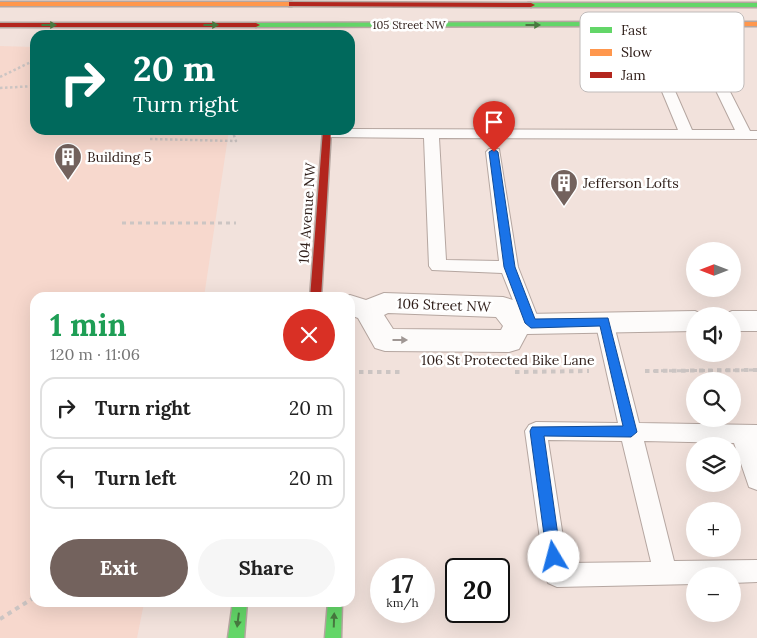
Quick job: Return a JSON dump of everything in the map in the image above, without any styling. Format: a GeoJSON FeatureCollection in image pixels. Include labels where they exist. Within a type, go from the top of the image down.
{"type":"FeatureCollection","features":[{"type":"Feature","properties":{"kind":"street","name":"105 Street NW"},"geometry":{"type":"LineString","coordinates":[[0,4],[337,2],[757,5]]}},
{"type":"Feature","properties":{"kind":"street"},"geometry":{"type":"LineString","coordinates":[[335,30],[337,2]]}},
{"type":"Feature","properties":{"kind":"street","name":"105 Street NW"},"geometry":{"type":"LineString","coordinates":[[0,25],[335,30],[580,25]]}},
{"type":"Feature","properties":{"kind":"street","name":"104 Avenue NW"},"geometry":{"type":"LineString","coordinates":[[321,292],[327,135]]}},
{"type":"Feature","properties":{"kind":"street","name":"106 Street NW"},"geometry":{"type":"LineString","coordinates":[[359,308],[384,303],[503,307],[525,324]]}},
{"type":"Feature","properties":{"kind":"street"},"geometry":{"type":"LineString","coordinates":[[359,308],[385,340],[509,341],[525,324],[604,321],[686,321]]}},
{"type":"Feature","properties":{"kind":"street"},"geometry":{"type":"LineString","coordinates":[[236,638],[239,607]]}},
{"type":"Feature","properties":{"kind":"street"},"geometry":{"type":"LineString","coordinates":[[333,638],[335,607]]}},
{"type":"Feature","properties":{"kind":"lane"},"geometry":{"type":"LineString","coordinates":[[669,92],[687,135]]}},
{"type":"Feature","properties":{"kind":"lane"},"geometry":{"type":"LineString","coordinates":[[355,133],[751,135],[727,92]]}},
{"type":"Feature","properties":{"kind":"lane"},"geometry":{"type":"LineString","coordinates":[[432,134],[438,266],[509,267]]}},
{"type":"Feature","properties":{"kind":"lane"},"geometry":{"type":"LineString","coordinates":[[494,152],[509,267],[525,324]]}},
{"type":"Feature","properties":{"kind":"lane"},"geometry":{"type":"LineString","coordinates":[[604,321],[665,572]]}},
{"type":"Feature","properties":{"kind":"lane"},"geometry":{"type":"LineString","coordinates":[[757,480],[749,434],[536,431],[557,575],[757,571]]}},
{"type":"Feature","properties":{"kind":"path"},"geometry":{"type":"LineString","coordinates":[[0,77],[10,73],[18,66],[30,62]]}},
{"type":"Feature","properties":{"kind":"path"},"geometry":{"type":"LineString","coordinates":[[0,88],[30,86]]}},
{"type":"Feature","properties":{"kind":"path"},"geometry":{"type":"LineString","coordinates":[[150,139],[236,140],[234,135]]}},
{"type":"Feature","properties":{"kind":"path"},"geometry":{"type":"LineString","coordinates":[[122,223],[236,223]]}},
{"type":"Feature","properties":{"kind":"path","name":"106 St Protected Bike Lane"},"geometry":{"type":"LineString","coordinates":[[508,372],[757,370]]}},
{"type":"Feature","properties":{"kind":"path","name":"106 St Protected Bike Lane"},"geometry":{"type":"LineString","coordinates":[[355,372],[409,372]]}},
{"type":"Feature","properties":{"kind":"path"},"geometry":{"type":"LineString","coordinates":[[0,619],[30,600]]}},
{"type":"Feature","properties":{"kind":"shaded area"},"geometry":{"type":"Polygon","coordinates":[[[0,46],[30,47],[30,135],[228,135],[205,292],[30,292],[30,607],[143,607],[137,638],[0,638],[0,46]]]}},
{"type":"Feature","properties":{"kind":"traffic: fast"},"geometry":{"type":"LineString","coordinates":[[531,5],[757,5]]}},
{"type":"Feature","properties":{"kind":"traffic: fast"},"geometry":{"type":"LineString","coordinates":[[256,25],[580,24]]}},
{"type":"Feature","properties":{"kind":"traffic: fast"},"geometry":{"type":"LineString","coordinates":[[236,638],[239,607]]}},
{"type":"Feature","properties":{"kind":"traffic: fast"},"geometry":{"type":"LineString","coordinates":[[333,638],[335,607]]}},
{"type":"Feature","properties":{"kind":"traffic: slow"},"geometry":{"type":"LineString","coordinates":[[0,4],[292,4]]}},
{"type":"Feature","properties":{"kind":"traffic: slow"},"geometry":{"type":"LineString","coordinates":[[744,24],[757,24]]}},
{"type":"Feature","properties":{"kind":"traffic: jam"},"geometry":{"type":"LineString","coordinates":[[292,4],[531,5]]}},
{"type":"Feature","properties":{"kind":"traffic: jam"},"geometry":{"type":"LineString","coordinates":[[0,25],[256,25]]}},
{"type":"Feature","properties":{"kind":"traffic: jam"},"geometry":{"type":"LineString","coordinates":[[315,292],[327,135]]}},
{"type":"Feature","properties":{"kind":"place","name":"Building 5"},"geometry":{"type":"Point","coordinates":[68,181]}},
{"type":"Feature","properties":{"kind":"place","name":"Jefferson Lofts"},"geometry":{"type":"Point","coordinates":[564,207]}},
{"type":"Feature","properties":{"kind":"route"},"geometry":{"type":"LineString","coordinates":[[494,152],[509,267],[531,323],[604,321],[631,432],[536,431],[554,557]]}}]}
